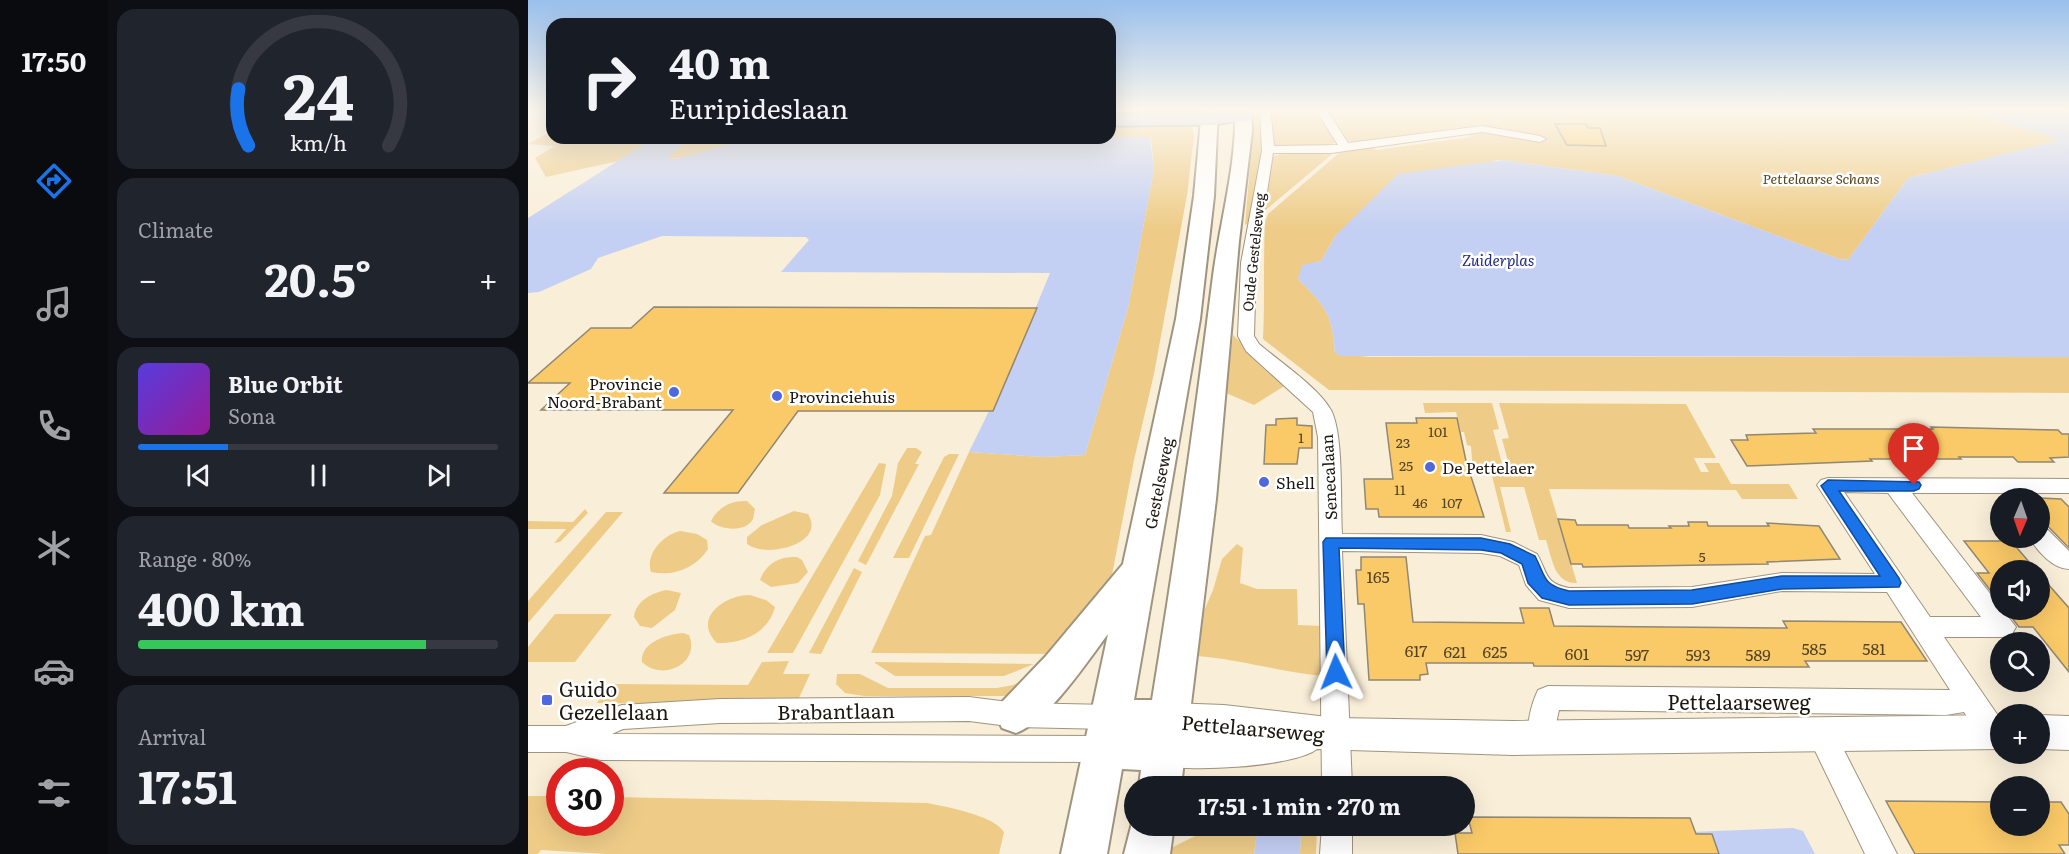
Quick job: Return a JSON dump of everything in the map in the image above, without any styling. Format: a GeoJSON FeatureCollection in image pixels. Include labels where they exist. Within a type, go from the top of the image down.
{"type":"FeatureCollection","features":[{"type":"Feature","properties":{"kind":"main road","name":"Gestelseweg"},"geometry":{"type":"LineString","coordinates":[[1084,854],[1142,566],[1188,319],[1206,149]]}},
{"type":"Feature","properties":{"kind":"main road"},"geometry":{"type":"LineString","coordinates":[[1107,733],[1165,752],[1200,499],[1228,241],[1246,149]]}},
{"type":"Feature","properties":{"kind":"main road"},"geometry":{"type":"LineString","coordinates":[[1016,715],[1060,668],[1142,566]]}},
{"type":"Feature","properties":{"kind":"main road"},"geometry":{"type":"LineString","coordinates":[[1147,854],[1150,836]]}},
{"type":"Feature","properties":{"kind":"street","name":"Oude Gestelseweg"},"geometry":{"type":"LineString","coordinates":[[1245,323],[1254,221],[1251,149]]}},
{"type":"Feature","properties":{"kind":"street","name":"Senecalaan"},"geometry":{"type":"LineString","coordinates":[[1245,323],[1246,336],[1252,347],[1301,388],[1322,411],[1328,437],[1337,776]]}},
{"type":"Feature","properties":{"kind":"street"},"geometry":{"type":"LineString","coordinates":[[1894,485],[2003,627],[1923,627]]}},
{"type":"Feature","properties":{"kind":"street"},"geometry":{"type":"LineString","coordinates":[[1990,491],[1894,485],[1828,486],[1971,699],[1990,723]]}},
{"type":"Feature","properties":{"kind":"street"},"geometry":{"type":"LineString","coordinates":[[2046,488],[2069,486]]}},
{"type":"Feature","properties":{"kind":"street"},"geometry":{"type":"LineString","coordinates":[[1331,542],[1481,544],[1505,548],[1529,560],[1534,578],[1548,593],[1569,598],[1692,597],[1782,582],[1893,583]]}},
{"type":"Feature","properties":{"kind":"street"},"geometry":{"type":"LineString","coordinates":[[2050,547],[2062,560],[2069,560]]}},
{"type":"Feature","properties":{"kind":"street","name":"Pettelaarseweg"},"geometry":{"type":"LineString","coordinates":[[1541,737],[1548,698],[1946,703],[1971,699]]}},
{"type":"Feature","properties":{"kind":"street","name":"Brabantlaan"},"geometry":{"type":"LineString","coordinates":[[566,739],[622,717],[720,711],[969,709],[1016,715],[1107,733]]}},
{"type":"Feature","properties":{"kind":"street","name":"Pettelaarseweg"},"geometry":{"type":"LineString","coordinates":[[1165,752],[1224,751],[1336,735],[1541,737],[1820,732],[1990,732]]}},
{"type":"Feature","properties":{"kind":"street"},"geometry":{"type":"LineString","coordinates":[[1820,732],[1881,854]]}},
{"type":"Feature","properties":{"kind":"street"},"geometry":{"type":"LineString","coordinates":[[2050,732],[2069,733]]}},
{"type":"Feature","properties":{"kind":"street","name":"Brabantlaan"},"geometry":{"type":"LineString","coordinates":[[528,739],[566,739],[601,747],[1107,733]]}},
{"type":"Feature","properties":{"kind":"street"},"geometry":{"type":"LineString","coordinates":[[1336,854],[1337,836]]}},
{"type":"Feature","properties":{"kind":"green space"},"geometry":{"type":"Polygon","coordinates":[[[550,149],[637,149],[618,161],[546,177],[535,158],[550,149]]]}},
{"type":"Feature","properties":{"kind":"green space"},"geometry":{"type":"Polygon","coordinates":[[[715,149],[683,158],[668,159],[676,150],[715,149]]]}},
{"type":"Feature","properties":{"kind":"green space"},"geometry":{"type":"Polygon","coordinates":[[[1152,149],[1192,149],[1187,195],[1154,374],[1134,460],[1108,596],[1063,654],[871,653],[925,536],[931,535],[969,452],[1044,457],[1085,455],[1128,308],[1154,169],[1152,149]]]}},
{"type":"Feature","properties":{"kind":"green space"},"geometry":{"type":"Polygon","coordinates":[[[1252,149],[1262,149],[1249,222],[1245,225],[1252,149]]]}},
{"type":"Feature","properties":{"kind":"green space","name":"Pettelaarse Schans"},"geometry":{"type":"Polygon","coordinates":[[[1362,149],[2026,149],[1908,178],[1848,260],[1839,259],[1618,176],[1496,160],[1336,235],[1321,261],[1310,264],[1298,279],[1326,312],[1332,328],[1335,353],[1369,357],[2069,357],[2069,393],[1329,390],[1263,339],[1265,222],[1268,214],[1339,153],[1362,149]]]}},
{"type":"Feature","properties":{"kind":"green space"},"geometry":{"type":"Polygon","coordinates":[[[1336,151],[1268,208],[1262,214],[1273,156],[1336,151]]]}},
{"type":"Feature","properties":{"kind":"green space"},"geometry":{"type":"Polygon","coordinates":[[[1233,335],[1286,385],[1254,405],[1226,393],[1233,335]]]}},
{"type":"Feature","properties":{"kind":"green space"},"geometry":{"type":"Polygon","coordinates":[[[1423,403],[1492,403],[1499,429],[1493,430],[1504,471],[1495,471],[1493,462],[1486,462],[1488,471],[1473,472],[1471,446],[1467,445],[1464,432],[1461,432],[1456,412],[1425,413],[1423,403]]]}},
{"type":"Feature","properties":{"kind":"green space"},"geometry":{"type":"Polygon","coordinates":[[[1499,403],[1686,404],[1716,458],[1694,458],[1701,472],[1709,472],[1704,463],[1719,463],[1731,484],[1789,484],[1798,499],[1742,499],[1736,490],[1549,489],[1577,583],[1569,582],[1563,579],[1555,569],[1546,540],[1539,540],[1524,487],[1500,487],[1511,532],[1506,532],[1492,476],[1512,476],[1502,439],[1509,438],[1499,403]]]}},
{"type":"Feature","properties":{"kind":"green space"},"geometry":{"type":"Polygon","coordinates":[[[907,448],[916,448],[922,452],[915,464],[919,464],[866,565],[858,561],[892,496],[898,463],[907,448]]]}},
{"type":"Feature","properties":{"kind":"green space"},"geometry":{"type":"Polygon","coordinates":[[[949,454],[959,454],[909,558],[893,558],[944,457],[949,454]]]}},
{"type":"Feature","properties":{"kind":"green space"},"geometry":{"type":"Polygon","coordinates":[[[879,463],[886,464],[880,495],[793,653],[767,653],[879,463]]]}},
{"type":"Feature","properties":{"kind":"green space"},"geometry":{"type":"Polygon","coordinates":[[[747,501],[755,509],[753,519],[745,526],[732,529],[711,521],[726,505],[747,501]]]}},
{"type":"Feature","properties":{"kind":"green space"},"geometry":{"type":"Polygon","coordinates":[[[585,509],[588,513],[560,542],[554,543],[566,529],[528,529],[528,521],[573,522],[585,509]]]}},
{"type":"Feature","properties":{"kind":"green space"},"geometry":{"type":"Polygon","coordinates":[[[794,511],[808,514],[812,525],[802,541],[792,546],[767,550],[747,544],[747,537],[762,525],[794,511]]]}},
{"type":"Feature","properties":{"kind":"green space"},"geometry":{"type":"Polygon","coordinates":[[[606,512],[623,512],[528,623],[528,601],[606,512]]]}},
{"type":"Feature","properties":{"kind":"green space"},"geometry":{"type":"Polygon","coordinates":[[[680,531],[697,534],[707,540],[708,549],[703,556],[683,570],[668,573],[651,572],[651,559],[657,546],[667,537],[680,531]]]}},
{"type":"Feature","properties":{"kind":"green space"},"geometry":{"type":"Polygon","coordinates":[[[1237,544],[1243,548],[1240,583],[1257,589],[1297,589],[1298,625],[1323,626],[1323,676],[1196,656],[1201,618],[1213,590],[1222,559],[1237,544]]]}},
{"type":"Feature","properties":{"kind":"green space"},"geometry":{"type":"Polygon","coordinates":[[[797,557],[802,560],[808,572],[798,583],[771,587],[760,580],[766,569],[774,562],[779,559],[797,557]]]}},
{"type":"Feature","properties":{"kind":"green space"},"geometry":{"type":"Polygon","coordinates":[[[854,568],[862,572],[821,654],[809,653],[854,568]]]}},
{"type":"Feature","properties":{"kind":"green space"},"geometry":{"type":"Polygon","coordinates":[[[667,590],[681,593],[675,610],[652,628],[640,626],[634,617],[641,602],[655,593],[667,590]]]}},
{"type":"Feature","properties":{"kind":"green space"},"geometry":{"type":"Polygon","coordinates":[[[750,595],[766,600],[775,607],[767,624],[745,639],[717,643],[710,634],[708,625],[714,610],[730,599],[750,595]]]}},
{"type":"Feature","properties":{"kind":"green space"},"geometry":{"type":"Polygon","coordinates":[[[555,614],[612,614],[575,662],[528,662],[528,647],[555,614]]]}},
{"type":"Feature","properties":{"kind":"green space"},"geometry":{"type":"Polygon","coordinates":[[[683,633],[689,635],[690,654],[678,667],[659,670],[650,668],[642,662],[645,649],[650,644],[663,637],[683,633]]]}},
{"type":"Feature","properties":{"kind":"green space"},"geometry":{"type":"Polygon","coordinates":[[[789,661],[783,674],[810,674],[799,698],[789,705],[597,703],[610,684],[748,685],[762,662],[789,661]]]}},
{"type":"Feature","properties":{"kind":"green space"},"geometry":{"type":"Polygon","coordinates":[[[875,663],[1034,664],[1004,676],[895,676],[875,663]]]}},
{"type":"Feature","properties":{"kind":"green space"},"geometry":{"type":"Polygon","coordinates":[[[837,674],[860,674],[888,688],[997,688],[1013,685],[1034,675],[1009,696],[864,696],[845,693],[836,684],[837,674]]]}},
{"type":"Feature","properties":{"kind":"green space"},"geometry":{"type":"Polygon","coordinates":[[[528,796],[546,796],[546,836],[624,836],[624,797],[927,803],[980,816],[1004,832],[999,854],[607,854],[541,850],[538,854],[528,854],[528,796]]]}},
{"type":"Feature","properties":{"kind":"green space"},"geometry":{"type":"Polygon","coordinates":[[[1195,836],[1256,836],[1254,854],[1170,854],[1171,848],[1195,836]]]}},
{"type":"Feature","properties":{"kind":"green space"},"geometry":{"type":"Polygon","coordinates":[[[1301,836],[1317,836],[1316,854],[1300,854],[1301,836]]]}},
{"type":"Feature","properties":{"kind":"water"},"geometry":{"type":"Polygon","coordinates":[[[637,149],[678,149],[668,159],[713,149],[1151,149],[1154,169],[1128,308],[1085,455],[1044,457],[969,452],[989,411],[993,411],[1050,273],[781,272],[809,240],[806,237],[662,236],[598,258],[591,269],[539,292],[528,293],[528,218],[637,149]]]}},
{"type":"Feature","properties":{"kind":"water","name":"Zuiderplas"},"geometry":{"type":"Polygon","coordinates":[[[2025,149],[2069,149],[2069,357],[1341,356],[1335,353],[1332,328],[1326,312],[1298,279],[1302,265],[1321,261],[1336,235],[1398,174],[1503,160],[1618,176],[1839,259],[1848,260],[1908,178],[2025,149]]]}},
{"type":"Feature","properties":{"kind":"water"},"geometry":{"type":"Polygon","coordinates":[[[1793,828],[1803,831],[1815,854],[1712,854],[1691,832],[1793,828]]]}},
{"type":"Feature","properties":{"kind":"water"},"geometry":{"type":"Polygon","coordinates":[[[1256,836],[1301,836],[1300,854],[1254,854],[1256,836]]]}},
{"type":"Feature","properties":{"kind":"building","name":"Provinciehuis"},"geometry":{"type":"Polygon","coordinates":[[[654,307],[1037,308],[993,411],[798,411],[738,493],[664,493],[733,410],[541,410],[570,383],[528,383],[591,328],[631,328],[654,307]]]}},
{"type":"Feature","properties":{"kind":"building"},"geometry":{"type":"Polygon","coordinates":[[[1297,418],[1297,425],[1312,426],[1312,448],[1299,448],[1297,464],[1264,464],[1266,425],[1276,425],[1276,419],[1297,418]]]}},
{"type":"Feature","properties":{"kind":"building","name":"De Pettelaer"},"geometry":{"type":"Polygon","coordinates":[[[1416,418],[1457,418],[1466,461],[1484,517],[1379,517],[1378,509],[1366,509],[1364,479],[1393,479],[1386,423],[1417,423],[1416,418]]]}},
{"type":"Feature","properties":{"kind":"building"},"geometry":{"type":"Polygon","coordinates":[[[1931,427],[2058,430],[2062,434],[2069,434],[2069,457],[2050,458],[2054,462],[2018,462],[2013,457],[1959,457],[1961,459],[1870,459],[1872,461],[1747,466],[1731,440],[1748,440],[1746,435],[1816,433],[1813,429],[1933,429],[1931,427]]]}},
{"type":"Feature","properties":{"kind":"building"},"geometry":{"type":"Polygon","coordinates":[[[2050,498],[2061,499],[2069,507],[2069,548],[2050,528],[2050,498]]]}},
{"type":"Feature","properties":{"kind":"building"},"geometry":{"type":"Polygon","coordinates":[[[1558,519],[1575,520],[1577,525],[1628,525],[1629,528],[1671,528],[1669,526],[1689,526],[1688,522],[1707,522],[1708,526],[1769,526],[1767,523],[1819,526],[1840,559],[1767,562],[1768,564],[1583,567],[1582,564],[1571,564],[1558,519]]]}},
{"type":"Feature","properties":{"kind":"building"},"geometry":{"type":"Polygon","coordinates":[[[1964,541],[1990,541],[1990,548],[2017,548],[2027,560],[1990,560],[1990,590],[1977,573],[1989,573],[1964,541]]]}},
{"type":"Feature","properties":{"kind":"building"},"geometry":{"type":"Polygon","coordinates":[[[1361,557],[1406,557],[1413,622],[1524,623],[1520,608],[1549,608],[1554,626],[1787,628],[1783,621],[1901,622],[1927,661],[1805,661],[1809,667],[1534,666],[1533,663],[1426,663],[1428,674],[1420,675],[1420,680],[1369,680],[1364,604],[1358,604],[1356,570],[1361,570],[1361,557]]]}},
{"type":"Feature","properties":{"kind":"building"},"geometry":{"type":"Polygon","coordinates":[[[2050,586],[2069,608],[2069,672],[2050,648],[2050,632],[2037,632],[2033,627],[2019,627],[2014,620],[2050,620],[2050,586]]]}},
{"type":"Feature","properties":{"kind":"building"},"geometry":{"type":"Polygon","coordinates":[[[1886,801],[1990,802],[1990,836],[2050,836],[2050,802],[2061,802],[2069,814],[2069,845],[2059,845],[2065,854],[1915,854],[1886,801]]]}},
{"type":"Feature","properties":{"kind":"building"},"geometry":{"type":"Polygon","coordinates":[[[1475,817],[1690,818],[1696,834],[1712,834],[1719,854],[1458,854],[1455,836],[1475,836],[1475,817]]]}},
{"type":"Feature","properties":{"kind":"place","name":"Provincie Noord-Brabant"},"geometry":{"type":"Point","coordinates":[674,392]}},
{"type":"Feature","properties":{"kind":"place","name":"Provinciehuis"},"geometry":{"type":"Point","coordinates":[777,396]}},
{"type":"Feature","properties":{"kind":"place","name":"De Pettelaer"},"geometry":{"type":"Point","coordinates":[1430,467]}},
{"type":"Feature","properties":{"kind":"place","name":"Shell"},"geometry":{"type":"Point","coordinates":[1264,482]}},
{"type":"Feature","properties":{"kind":"place","name":"Guido Gezellelaan"},"geometry":{"type":"Point","coordinates":[547,700]}},
{"type":"Feature","properties":{"kind":"route"},"geometry":{"type":"LineString","coordinates":[[1336,672],[1331,542],[1481,544],[1505,548],[1529,560],[1534,578],[1548,593],[1569,598],[1692,597],[1782,582],[1893,583],[1828,486],[1914,485]]}}]}
